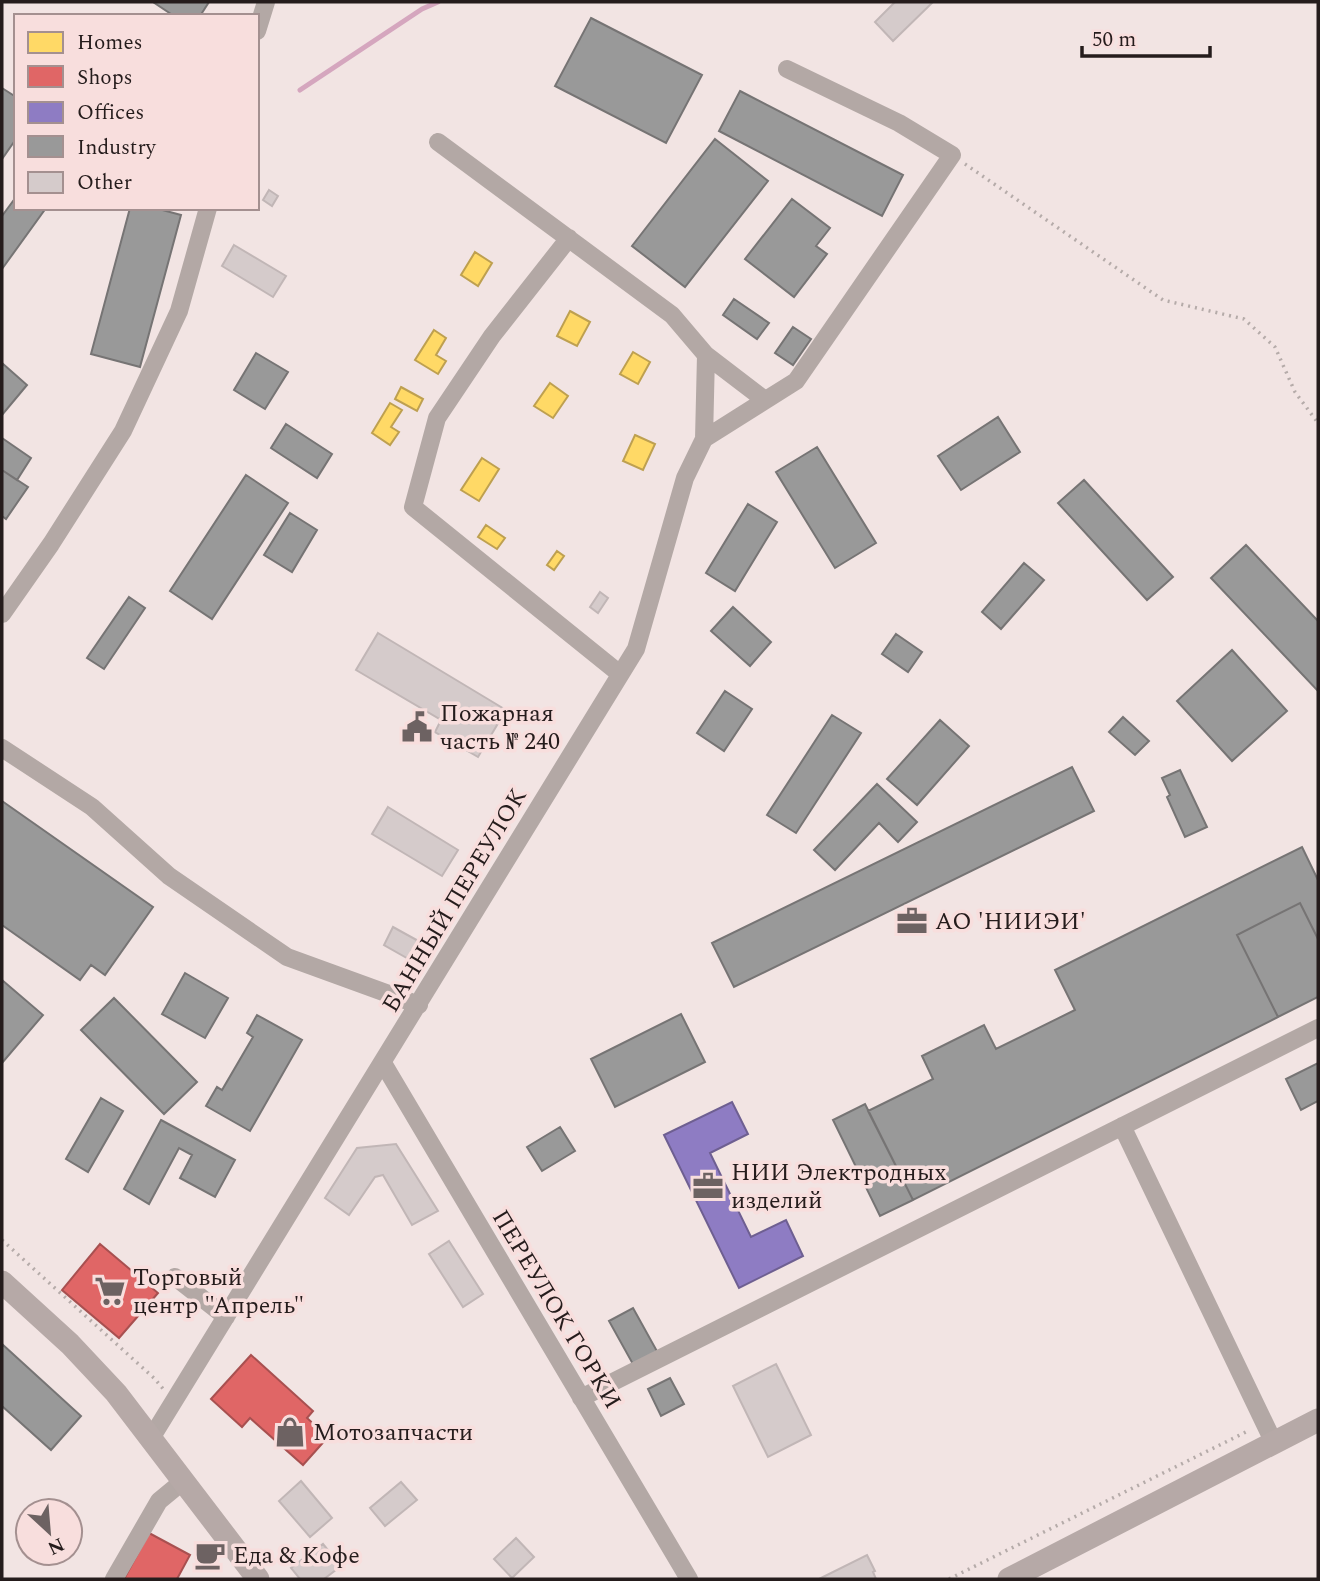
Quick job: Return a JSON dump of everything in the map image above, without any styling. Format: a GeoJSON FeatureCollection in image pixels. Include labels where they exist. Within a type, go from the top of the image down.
{"type":"FeatureCollection","features":[{"type":"Feature","properties":{"kind":"main road"},"geometry":{"type":"LineString","coordinates":[[2,1282],[94,1368],[116,1393],[258,1579]]}},
{"type":"Feature","properties":{"kind":"main road"},"geometry":{"type":"LineString","coordinates":[[1009,1579],[1269,1433],[1318,1420]]}},
{"type":"Feature","properties":{"kind":"street"},"geometry":{"type":"LineString","coordinates":[[259,24],[265,2]]}},
{"type":"Feature","properties":{"kind":"street"},"geometry":{"type":"LineString","coordinates":[[704,439],[796,381],[952,155],[899,123],[787,69]]}},
{"type":"Feature","properties":{"kind":"street"},"geometry":{"type":"LineString","coordinates":[[438,142],[672,315],[706,355],[765,401]]}},
{"type":"Feature","properties":{"kind":"street"},"geometry":{"type":"LineString","coordinates":[[2,614],[51,544],[123,431],[179,311],[207,210]]}},
{"type":"Feature","properties":{"kind":"street"},"geometry":{"type":"LineString","coordinates":[[569,238],[492,336],[437,418],[413,507],[620,674]]}},
{"type":"Feature","properties":{"kind":"street"},"geometry":{"type":"LineString","coordinates":[[704,439],[706,355]]}},
{"type":"Feature","properties":{"kind":"street","name":"БАННЫЙ ПЕРЕУЛОК"},"geometry":{"type":"LineString","coordinates":[[150,1440],[636,649],[685,478],[704,439]]}},
{"type":"Feature","properties":{"kind":"street"},"geometry":{"type":"LineString","coordinates":[[2,748],[92,807],[169,876],[287,957],[419,1005]]}},
{"type":"Feature","properties":{"kind":"street"},"geometry":{"type":"LineString","coordinates":[[581,1398],[1318,1028]]}},
{"type":"Feature","properties":{"kind":"street","name":"ПЕРЕУЛОК ГОРКИ"},"geometry":{"type":"LineString","coordinates":[[383,1063],[689,1579]]}},
{"type":"Feature","properties":{"kind":"street"},"geometry":{"type":"LineString","coordinates":[[1122,1126],[1269,1433]]}},
{"type":"Feature","properties":{"kind":"street"},"geometry":{"type":"LineString","coordinates":[[175,1277],[226,1317]]}},
{"type":"Feature","properties":{"kind":"street"},"geometry":{"type":"LineString","coordinates":[[114,1579],[159,1501],[182,1482]]}},
{"type":"Feature","properties":{"kind":"path"},"geometry":{"type":"LineString","coordinates":[[952,155],[1163,300],[1244,319],[1275,347],[1295,392],[1318,422]]}},
{"type":"Feature","properties":{"kind":"path"},"geometry":{"type":"LineString","coordinates":[[2,1240],[155,1379],[169,1397]]}},
{"type":"Feature","properties":{"kind":"path"},"geometry":{"type":"LineString","coordinates":[[949,1579],[1269,1433]]}},
{"type":"Feature","properties":{"kind":"building: Homes"},"geometry":{"type":"Polygon","coordinates":[[[475,252],[492,263],[478,286],[461,275],[475,252]]]}},
{"type":"Feature","properties":{"kind":"building: Homes"},"geometry":{"type":"Polygon","coordinates":[[[570,311],[590,322],[577,346],[557,336],[570,311]]]}},
{"type":"Feature","properties":{"kind":"building: Homes"},"geometry":{"type":"Polygon","coordinates":[[[434,330],[446,338],[436,355],[446,361],[438,374],[415,360],[434,330]]]}},
{"type":"Feature","properties":{"kind":"building: Homes"},"geometry":{"type":"Polygon","coordinates":[[[633,352],[650,362],[638,384],[620,374],[633,352]]]}},
{"type":"Feature","properties":{"kind":"building: Homes"},"geometry":{"type":"Polygon","coordinates":[[[550,383],[568,396],[553,418],[534,406],[550,383]]]}},
{"type":"Feature","properties":{"kind":"building: Homes"},"geometry":{"type":"Polygon","coordinates":[[[401,387],[423,399],[417,411],[395,399],[401,387]]]}},
{"type":"Feature","properties":{"kind":"building: Homes"},"geometry":{"type":"Polygon","coordinates":[[[390,403],[402,410],[391,427],[399,432],[390,445],[372,433],[390,403]]]}},
{"type":"Feature","properties":{"kind":"building: Homes"},"geometry":{"type":"Polygon","coordinates":[[[635,435],[655,444],[643,470],[623,461],[635,435]]]}},
{"type":"Feature","properties":{"kind":"building: Homes"},"geometry":{"type":"Polygon","coordinates":[[[482,458],[499,469],[479,501],[461,490],[482,458]]]}},
{"type":"Feature","properties":{"kind":"building: Homes"},"geometry":{"type":"Polygon","coordinates":[[[486,525],[505,538],[497,549],[478,537],[486,525]]]}},
{"type":"Feature","properties":{"kind":"building: Homes"},"geometry":{"type":"Polygon","coordinates":[[[557,551],[564,556],[554,570],[547,565],[557,551]]]}},
{"type":"Feature","properties":{"kind":"building: Shops","name":"Торговый центр \"Апрель\""},"geometry":{"type":"Polygon","coordinates":[[[100,1244],[158,1293],[119,1338],[62,1290],[100,1244]]]}},
{"type":"Feature","properties":{"kind":"building: Shops"},"geometry":{"type":"Polygon","coordinates":[[[251,1355],[313,1411],[307,1418],[328,1437],[303,1465],[250,1418],[242,1427],[211,1399],[251,1355]]]}},
{"type":"Feature","properties":{"kind":"building: Shops"},"geometry":{"type":"Polygon","coordinates":[[[149,1533],[190,1555],[177,1579],[124,1579],[149,1533]]]}},
{"type":"Feature","properties":{"kind":"building: Offices","name":"НИИ Электродных изделий"},"geometry":{"type":"Polygon","coordinates":[[[732,1102],[748,1134],[710,1153],[751,1237],[786,1220],[803,1256],[739,1288],[664,1135],[732,1102]]]}},
{"type":"Feature","properties":{"kind":"building: Industry"},"geometry":{"type":"Polygon","coordinates":[[[153,2],[209,2],[201,14],[171,14],[153,2]]]}},
{"type":"Feature","properties":{"kind":"building: Industry"},"geometry":{"type":"Polygon","coordinates":[[[591,18],[702,75],[666,143],[555,86],[591,18]]]}},
{"type":"Feature","properties":{"kind":"building: Industry"},"geometry":{"type":"Polygon","coordinates":[[[2,88],[14,96],[14,142],[2,159],[2,88]]]}},
{"type":"Feature","properties":{"kind":"building: Industry"},"geometry":{"type":"Polygon","coordinates":[[[740,91],[903,175],[882,216],[719,131],[740,91]]]}},
{"type":"Feature","properties":{"kind":"building: Industry"},"geometry":{"type":"Polygon","coordinates":[[[715,139],[768,181],[685,287],[632,246],[715,139]]]}},
{"type":"Feature","properties":{"kind":"building: Industry"},"geometry":{"type":"Polygon","coordinates":[[[792,199],[830,228],[816,246],[827,254],[794,297],[745,259],[792,199]]]}},
{"type":"Feature","properties":{"kind":"building: Industry"},"geometry":{"type":"Polygon","coordinates":[[[14,200],[14,210],[45,210],[2,269],[2,216],[14,200]]]}},
{"type":"Feature","properties":{"kind":"building: Industry"},"geometry":{"type":"Polygon","coordinates":[[[129,210],[162,210],[181,215],[140,367],[91,354],[129,210]]]}},
{"type":"Feature","properties":{"kind":"building: Industry"},"geometry":{"type":"Polygon","coordinates":[[[734,299],[769,323],[757,339],[723,315],[734,299]]]}},
{"type":"Feature","properties":{"kind":"building: Industry"},"geometry":{"type":"Polygon","coordinates":[[[793,327],[811,339],[793,365],[775,353],[793,327]]]}},
{"type":"Feature","properties":{"kind":"building: Industry"},"geometry":{"type":"Polygon","coordinates":[[[256,353],[288,372],[265,409],[234,390],[256,353]]]}},
{"type":"Feature","properties":{"kind":"building: Industry"},"geometry":{"type":"Polygon","coordinates":[[[2,363],[27,385],[2,415],[2,363]]]}},
{"type":"Feature","properties":{"kind":"building: Industry"},"geometry":{"type":"Polygon","coordinates":[[[998,417],[1020,452],[961,490],[938,456],[998,417]]]}},
{"type":"Feature","properties":{"kind":"building: Industry"},"geometry":{"type":"Polygon","coordinates":[[[286,424],[332,454],[317,478],[271,448],[286,424]]]}},
{"type":"Feature","properties":{"kind":"building: Industry"},"geometry":{"type":"Polygon","coordinates":[[[2,438],[31,458],[17,480],[2,470],[2,438]]]}},
{"type":"Feature","properties":{"kind":"building: Industry"},"geometry":{"type":"Polygon","coordinates":[[[817,447],[876,543],[835,568],[776,472],[817,447]]]}},
{"type":"Feature","properties":{"kind":"building: Industry"},"geometry":{"type":"Polygon","coordinates":[[[2,470],[28,487],[6,519],[2,516],[2,470]]]}},
{"type":"Feature","properties":{"kind":"building: Industry"},"geometry":{"type":"Polygon","coordinates":[[[246,475],[288,503],[212,619],[170,591],[246,475]]]}},
{"type":"Feature","properties":{"kind":"building: Industry"},"geometry":{"type":"Polygon","coordinates":[[[1084,480],[1173,577],[1147,600],[1058,503],[1084,480]]]}},
{"type":"Feature","properties":{"kind":"building: Industry"},"geometry":{"type":"Polygon","coordinates":[[[748,504],[777,522],[735,591],[706,573],[748,504]]]}},
{"type":"Feature","properties":{"kind":"building: Industry"},"geometry":{"type":"Polygon","coordinates":[[[290,513],[317,530],[292,572],[264,555],[290,513]]]}},
{"type":"Feature","properties":{"kind":"building: Industry"},"geometry":{"type":"Polygon","coordinates":[[[1246,545],[1318,621],[1318,691],[1211,578],[1246,545]]]}},
{"type":"Feature","properties":{"kind":"building: Industry"},"geometry":{"type":"Polygon","coordinates":[[[1024,563],[1044,580],[1001,629],[982,612],[1024,563]]]}},
{"type":"Feature","properties":{"kind":"building: Industry"},"geometry":{"type":"Polygon","coordinates":[[[129,597],[145,608],[104,669],[87,658],[129,597]]]}},
{"type":"Feature","properties":{"kind":"building: Industry"},"geometry":{"type":"Polygon","coordinates":[[[733,607],[771,642],[750,666],[711,631],[733,607]]]}},
{"type":"Feature","properties":{"kind":"building: Industry"},"geometry":{"type":"Polygon","coordinates":[[[896,634],[922,652],[908,672],[882,654],[896,634]]]}},
{"type":"Feature","properties":{"kind":"building: Industry"},"geometry":{"type":"Polygon","coordinates":[[[1232,650],[1287,711],[1232,761],[1177,701],[1232,650]]]}},
{"type":"Feature","properties":{"kind":"building: Industry"},"geometry":{"type":"Polygon","coordinates":[[[725,691],[752,709],[724,751],[697,733],[725,691]]]}},
{"type":"Feature","properties":{"kind":"building: Industry"},"geometry":{"type":"Polygon","coordinates":[[[832,715],[861,733],[796,833],[767,815],[832,715]]]}},
{"type":"Feature","properties":{"kind":"building: Industry"},"geometry":{"type":"Polygon","coordinates":[[[1123,717],[1149,741],[1135,755],[1109,732],[1123,717]]]}},
{"type":"Feature","properties":{"kind":"building: Industry"},"geometry":{"type":"Polygon","coordinates":[[[940,720],[969,746],[917,805],[887,779],[940,720]]]}},
{"type":"Feature","properties":{"kind":"building: Industry"},"geometry":{"type":"Polygon","coordinates":[[[1072,767],[1094,811],[734,987],[712,943],[1072,767]]]}},
{"type":"Feature","properties":{"kind":"building: Industry"},"geometry":{"type":"Polygon","coordinates":[[[1180,770],[1207,827],[1185,837],[1167,797],[1170,795],[1162,778],[1180,770]]]}},
{"type":"Feature","properties":{"kind":"building: Industry"},"geometry":{"type":"Polygon","coordinates":[[[877,784],[917,822],[898,842],[879,823],[835,870],[814,850],[877,784]]]}},
{"type":"Feature","properties":{"kind":"building: Industry"},"geometry":{"type":"Polygon","coordinates":[[[2,801],[153,907],[105,975],[91,965],[80,980],[2,925],[2,801]]]}},
{"type":"Feature","properties":{"kind":"building: Industry"},"geometry":{"type":"Polygon","coordinates":[[[1302,847],[1318,880],[1318,939],[1300,903],[1237,935],[1278,1017],[913,1200],[868,1111],[933,1079],[922,1056],[984,1025],[996,1049],[1075,1010],[1055,970],[1302,847]]]}},
{"type":"Feature","properties":{"kind":"building: Industry"},"geometry":{"type":"Polygon","coordinates":[[[1300,903],[1318,939],[1318,997],[1278,1017],[1237,935],[1300,903]]]}},
{"type":"Feature","properties":{"kind":"building: Industry"},"geometry":{"type":"Polygon","coordinates":[[[185,973],[228,998],[205,1038],[162,1014],[185,973]]]}},
{"type":"Feature","properties":{"kind":"building: Industry"},"geometry":{"type":"Polygon","coordinates":[[[2,980],[43,1015],[2,1063],[2,980]]]}},
{"type":"Feature","properties":{"kind":"building: Industry"},"geometry":{"type":"Polygon","coordinates":[[[114,998],[197,1082],[164,1114],[81,1030],[114,998]]]}},
{"type":"Feature","properties":{"kind":"building: Industry"},"geometry":{"type":"Polygon","coordinates":[[[681,1014],[705,1062],[615,1107],[591,1059],[681,1014]]]}},
{"type":"Feature","properties":{"kind":"building: Industry"},"geometry":{"type":"Polygon","coordinates":[[[257,1015],[302,1040],[250,1131],[206,1106],[217,1087],[222,1090],[253,1037],[247,1033],[257,1015]]]}},
{"type":"Feature","properties":{"kind":"building: Industry"},"geometry":{"type":"Polygon","coordinates":[[[1318,1063],[1318,1101],[1301,1110],[1286,1079],[1318,1063]]]}},
{"type":"Feature","properties":{"kind":"building: Industry"},"geometry":{"type":"Polygon","coordinates":[[[101,1098],[123,1111],[88,1172],[66,1159],[101,1098]]]}},
{"type":"Feature","properties":{"kind":"building: Industry"},"geometry":{"type":"Polygon","coordinates":[[[865,1104],[913,1200],[880,1216],[833,1120],[865,1104]]]}},
{"type":"Feature","properties":{"kind":"building: Industry"},"geometry":{"type":"Polygon","coordinates":[[[161,1120],[235,1160],[215,1197],[180,1178],[192,1155],[179,1148],[149,1204],[124,1189],[161,1120]]]}},
{"type":"Feature","properties":{"kind":"building: Industry"},"geometry":{"type":"Polygon","coordinates":[[[560,1127],[575,1151],[542,1171],[527,1147],[560,1127]]]}},
{"type":"Feature","properties":{"kind":"building: Industry"},"geometry":{"type":"Polygon","coordinates":[[[633,1308],[658,1353],[634,1366],[609,1321],[633,1308]]]}},
{"type":"Feature","properties":{"kind":"building: Industry"},"geometry":{"type":"Polygon","coordinates":[[[2,1344],[81,1416],[51,1450],[2,1406],[2,1344]]]}},
{"type":"Feature","properties":{"kind":"building: Industry"},"geometry":{"type":"Polygon","coordinates":[[[670,1378],[684,1404],[661,1416],[648,1389],[670,1378]]]}},
{"type":"Feature","properties":{"kind":"building: Other"},"geometry":{"type":"Polygon","coordinates":[[[895,2],[933,2],[893,41],[875,22],[895,2]]]}},
{"type":"Feature","properties":{"kind":"building: Other"},"geometry":{"type":"Polygon","coordinates":[[[269,190],[278,196],[272,206],[263,200],[269,190]]]}},
{"type":"Feature","properties":{"kind":"building: Other"},"geometry":{"type":"Polygon","coordinates":[[[234,245],[286,276],[273,297],[222,266],[234,245]]]}},
{"type":"Feature","properties":{"kind":"building: Other"},"geometry":{"type":"Polygon","coordinates":[[[600,592],[608,598],[598,613],[590,607],[600,592]]]}},
{"type":"Feature","properties":{"kind":"building: Other"},"geometry":{"type":"Polygon","coordinates":[[[378,633],[506,710],[478,757],[435,732],[441,720],[356,670],[378,633]]]}},
{"type":"Feature","properties":{"kind":"building: Other"},"geometry":{"type":"Polygon","coordinates":[[[388,807],[458,850],[442,876],[372,834],[388,807]]]}},
{"type":"Feature","properties":{"kind":"building: Other"},"geometry":{"type":"Polygon","coordinates":[[[393,927],[422,943],[412,961],[384,945],[393,927]]]}},
{"type":"Feature","properties":{"kind":"building: Other"},"geometry":{"type":"Polygon","coordinates":[[[396,1144],[438,1211],[412,1225],[383,1175],[375,1177],[349,1215],[325,1198],[357,1148],[396,1144]]]}},
{"type":"Feature","properties":{"kind":"building: Other"},"geometry":{"type":"Polygon","coordinates":[[[449,1241],[483,1294],[463,1307],[429,1254],[449,1241]]]}},
{"type":"Feature","properties":{"kind":"building: Other"},"geometry":{"type":"Polygon","coordinates":[[[776,1364],[811,1435],[768,1457],[733,1386],[776,1364]]]}},
{"type":"Feature","properties":{"kind":"building: Other"},"geometry":{"type":"Polygon","coordinates":[[[301,1481],[332,1518],[310,1537],[279,1501],[301,1481]]]}},
{"type":"Feature","properties":{"kind":"building: Other"},"geometry":{"type":"Polygon","coordinates":[[[401,1482],[417,1500],[385,1526],[370,1508],[401,1482]]]}},
{"type":"Feature","properties":{"kind":"building: Other"},"geometry":{"type":"Polygon","coordinates":[[[516,1538],[534,1557],[512,1578],[494,1559],[516,1538]]]}},
{"type":"Feature","properties":{"kind":"building: Other"},"geometry":{"type":"Polygon","coordinates":[[[323,1544],[341,1566],[324,1579],[300,1579],[291,1568],[323,1544]]]}},
{"type":"Feature","properties":{"kind":"building: Other"},"geometry":{"type":"Polygon","coordinates":[[[867,1555],[876,1579],[819,1579],[867,1555]]]}},
{"type":"Feature","properties":{"kind":"waterway"},"geometry":{"type":"LineString","coordinates":[[300,90],[422,9],[438,2]]}},
{"type":"Feature","properties":{"kind":"place","name":"Пожарная часть № 240"},"geometry":{"type":"Point","coordinates":[417,727]}},
{"type":"Feature","properties":{"kind":"place","name":"АО 'НИИЭИ'"},"geometry":{"type":"Point","coordinates":[912,921]}},
{"type":"Feature","properties":{"kind":"place","name":"НИИ Электродных изделий"},"geometry":{"type":"Point","coordinates":[708,1186]}},
{"type":"Feature","properties":{"kind":"place","name":"Торговый центр \"Апрель\""},"geometry":{"type":"Point","coordinates":[110,1291]}},
{"type":"Feature","properties":{"kind":"place","name":"Мотозапчасти"},"geometry":{"type":"Point","coordinates":[290,1432]}},
{"type":"Feature","properties":{"kind":"place","name":"Еда & Кофе"},"geometry":{"type":"Point","coordinates":[210,1555]}}]}
